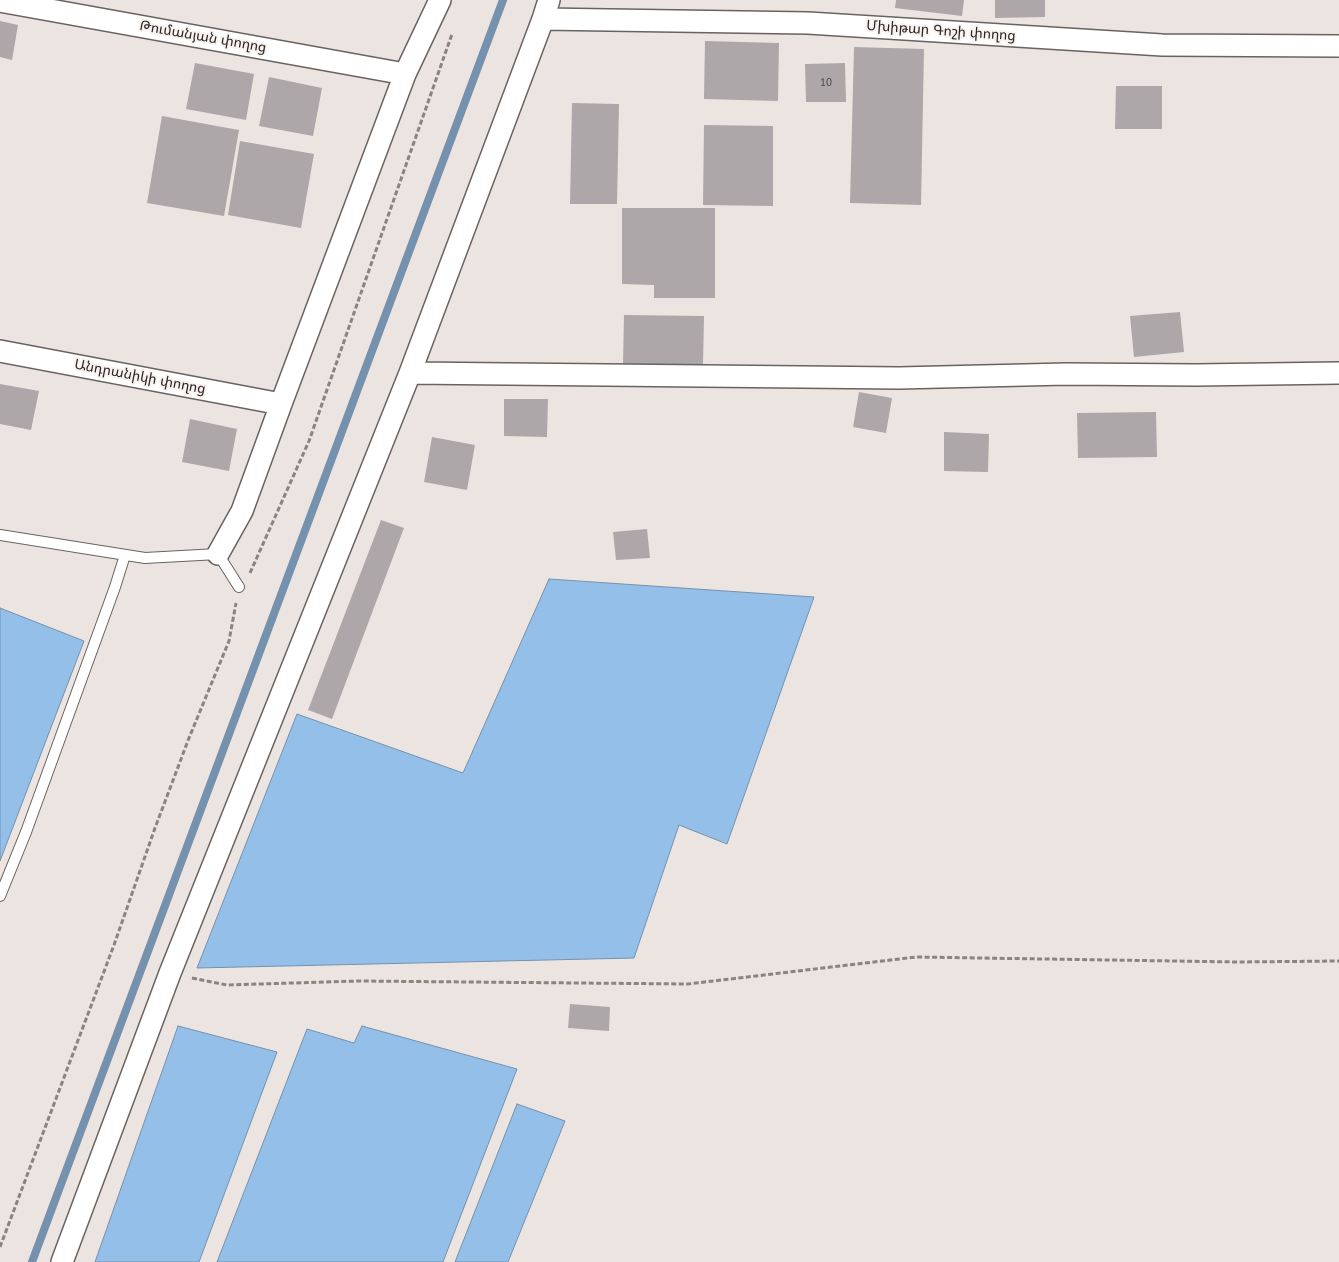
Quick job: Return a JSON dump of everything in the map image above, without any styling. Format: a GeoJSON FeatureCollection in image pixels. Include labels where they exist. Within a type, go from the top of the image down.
{"type":"FeatureCollection","features":[{"type":"Feature","properties":{"kind":"street","name":"Թումանյան փողոց"},"geometry":{"type":"LineString","coordinates":[[0,1],[405,74]]}},
{"type":"Feature","properties":{"kind":"street"},"geometry":{"type":"LineString","coordinates":[[218,554],[242,511],[405,74],[436,8]]}},
{"type":"Feature","properties":{"kind":"street"},"geometry":{"type":"LineString","coordinates":[[62,1262],[170,973],[410,373],[546,10]]}},
{"type":"Feature","properties":{"kind":"street","name":"Մխիթար Գոշի փողոց"},"geometry":{"type":"LineString","coordinates":[[546,10],[808,23],[1162,45],[1339,46]]}},
{"type":"Feature","properties":{"kind":"street","name":"Անդրանիկի փողոց"},"geometry":{"type":"LineString","coordinates":[[0,351],[281,404]]}},
{"type":"Feature","properties":{"kind":"street"},"geometry":{"type":"LineString","coordinates":[[410,373],[890,378],[1066,374],[1339,373]]}},
{"type":"Feature","properties":{"kind":"lane"},"geometry":{"type":"LineString","coordinates":[[0,535],[145,558],[218,554],[239,587]]}},
{"type":"Feature","properties":{"kind":"lane"},"geometry":{"type":"LineString","coordinates":[[0,896],[116,587],[125,555]]}},
{"type":"Feature","properties":{"kind":"path"},"geometry":{"type":"LineString","coordinates":[[0,1247],[189,738],[229,641],[239,587],[250,574],[310,441],[453,31],[436,8]]}},
{"type":"Feature","properties":{"kind":"path"},"geometry":{"type":"LineString","coordinates":[[170,973],[227,985],[358,981],[688,984],[916,957],[1238,962],[1339,961]]}},
{"type":"Feature","properties":{"kind":"water"},"geometry":{"type":"Polygon","coordinates":[[[549,579],[814,597],[727,844],[679,825],[634,958],[197,968],[297,714],[463,773],[549,579]]]}},
{"type":"Feature","properties":{"kind":"water"},"geometry":{"type":"Polygon","coordinates":[[[0,608],[84,641],[0,861],[0,608]]]}},
{"type":"Feature","properties":{"kind":"water"},"geometry":{"type":"Polygon","coordinates":[[[178,1026],[277,1052],[199,1262],[95,1262],[178,1026]]]}},
{"type":"Feature","properties":{"kind":"water"},"geometry":{"type":"Polygon","coordinates":[[[362,1026],[517,1069],[443,1262],[217,1262],[307,1029],[354,1043],[362,1026]]]}},
{"type":"Feature","properties":{"kind":"water"},"geometry":{"type":"Polygon","coordinates":[[[517,1104],[565,1121],[508,1262],[455,1262],[517,1104]]]}},
{"type":"Feature","properties":{"kind":"building"},"geometry":{"type":"Polygon","coordinates":[[[896,0],[964,0],[962,16],[895,8],[896,0]]]}},
{"type":"Feature","properties":{"kind":"building"},"geometry":{"type":"Polygon","coordinates":[[[995,0],[1045,0],[1045,17],[995,18],[995,0]]]}},
{"type":"Feature","properties":{"kind":"building"},"geometry":{"type":"Polygon","coordinates":[[[0,21],[18,25],[12,60],[0,57],[0,21]]]}},
{"type":"Feature","properties":{"kind":"building"},"geometry":{"type":"Polygon","coordinates":[[[705,41],[779,43],[778,101],[704,99],[705,41]]]}},
{"type":"Feature","properties":{"kind":"building"},"geometry":{"type":"Polygon","coordinates":[[[854,47],[924,49],[921,205],[850,203],[854,47]]]}},
{"type":"Feature","properties":{"kind":"building"},"geometry":{"type":"Polygon","coordinates":[[[195,63],[254,74],[246,120],[186,109],[195,63]]]}},
{"type":"Feature","properties":{"kind":"building"},"geometry":{"type":"Polygon","coordinates":[[[845,63],[846,102],[806,102],[805,64],[845,63]]]}},
{"type":"Feature","properties":{"kind":"building"},"geometry":{"type":"Polygon","coordinates":[[[269,77],[322,88],[313,136],[259,126],[269,77]]]}},
{"type":"Feature","properties":{"kind":"building"},"geometry":{"type":"Polygon","coordinates":[[[1116,86],[1162,86],[1162,129],[1115,129],[1116,86]]]}},
{"type":"Feature","properties":{"kind":"building"},"geometry":{"type":"Polygon","coordinates":[[[572,103],[619,104],[617,204],[570,204],[572,103]]]}},
{"type":"Feature","properties":{"kind":"building"},"geometry":{"type":"Polygon","coordinates":[[[162,116],[239,130],[224,216],[147,203],[162,116]]]}},
{"type":"Feature","properties":{"kind":"building"},"geometry":{"type":"Polygon","coordinates":[[[704,125],[773,126],[773,206],[703,205],[704,125]]]}},
{"type":"Feature","properties":{"kind":"building"},"geometry":{"type":"Polygon","coordinates":[[[240,141],[314,154],[301,228],[228,215],[240,141]]]}},
{"type":"Feature","properties":{"kind":"building"},"geometry":{"type":"Polygon","coordinates":[[[622,208],[715,208],[715,298],[654,298],[654,285],[622,284],[622,208]]]}},
{"type":"Feature","properties":{"kind":"building"},"geometry":{"type":"Polygon","coordinates":[[[1180,312],[1184,352],[1134,357],[1130,316],[1180,312]]]}},
{"type":"Feature","properties":{"kind":"building"},"geometry":{"type":"Polygon","coordinates":[[[624,315],[704,316],[703,366],[623,365],[624,315]]]}},
{"type":"Feature","properties":{"kind":"building"},"geometry":{"type":"Polygon","coordinates":[[[0,384],[39,391],[31,430],[0,424],[0,384]]]}},
{"type":"Feature","properties":{"kind":"building"},"geometry":{"type":"Polygon","coordinates":[[[859,392],[892,398],[886,433],[853,427],[859,392]]]}},
{"type":"Feature","properties":{"kind":"building"},"geometry":{"type":"Polygon","coordinates":[[[504,399],[548,399],[547,437],[504,436],[504,399]]]}},
{"type":"Feature","properties":{"kind":"building"},"geometry":{"type":"Polygon","coordinates":[[[1156,412],[1157,457],[1078,458],[1077,413],[1156,412]]]}},
{"type":"Feature","properties":{"kind":"building"},"geometry":{"type":"Polygon","coordinates":[[[190,419],[237,429],[229,471],[182,462],[190,419]]]}},
{"type":"Feature","properties":{"kind":"building"},"geometry":{"type":"Polygon","coordinates":[[[944,432],[989,434],[988,472],[944,471],[944,432]]]}},
{"type":"Feature","properties":{"kind":"building"},"geometry":{"type":"Polygon","coordinates":[[[432,437],[475,445],[467,490],[424,482],[432,437]]]}},
{"type":"Feature","properties":{"kind":"building"},"geometry":{"type":"Polygon","coordinates":[[[381,520],[404,528],[332,719],[308,710],[381,520]]]}},
{"type":"Feature","properties":{"kind":"building"},"geometry":{"type":"Polygon","coordinates":[[[647,529],[650,558],[616,560],[613,532],[647,529]]]}},
{"type":"Feature","properties":{"kind":"building"},"geometry":{"type":"Polygon","coordinates":[[[570,1004],[610,1007],[609,1031],[568,1028],[570,1004]]]}},
{"type":"Feature","properties":{"kind":"waterway"},"geometry":{"type":"LineString","coordinates":[[32,1262],[503,0]]}}]}
